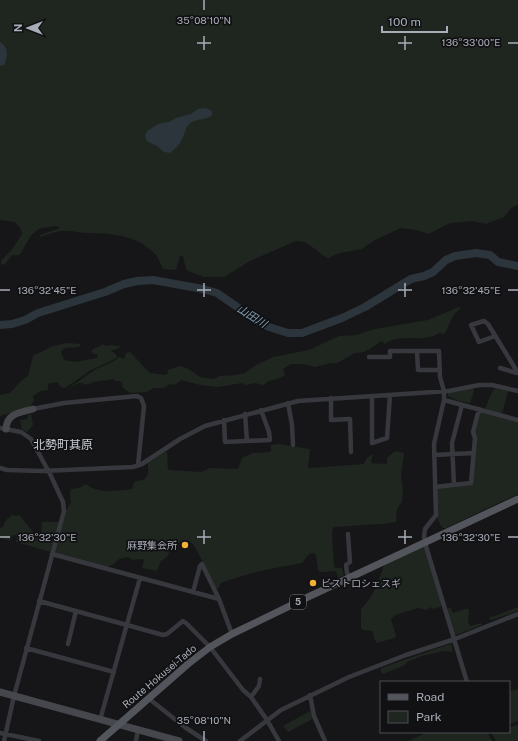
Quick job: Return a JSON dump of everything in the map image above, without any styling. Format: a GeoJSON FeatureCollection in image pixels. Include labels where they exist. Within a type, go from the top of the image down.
{"type":"FeatureCollection","features":[{"type":"Feature","properties":{"kind":"main road"},"geometry":{"type":"LineString","coordinates":[[3,429],[9,417],[33,409]]}},
{"type":"Feature","properties":{"kind":"main road","name":"Route Hokusei-Tado"},"geometry":{"type":"LineString","coordinates":[[100,741],[188,664],[210,647],[232,634],[518,499]]}},
{"type":"Feature","properties":{"kind":"main road"},"geometry":{"type":"LineString","coordinates":[[0,692],[179,741]]}},
{"type":"Feature","properties":{"kind":"street"},"geometry":{"type":"LineString","coordinates":[[495,336],[479,342],[472,325],[484,321],[488,324],[518,373]]}},
{"type":"Feature","properties":{"kind":"street"},"geometry":{"type":"LineString","coordinates":[[369,357],[390,357],[390,351],[439,351],[440,381],[444,391],[444,400],[434,440],[436,514],[425,529],[424,537],[467,681]]}},
{"type":"Feature","properties":{"kind":"street"},"geometry":{"type":"LineString","coordinates":[[417,351],[418,370],[439,370]]}},
{"type":"Feature","properties":{"kind":"street"},"geometry":{"type":"LineString","coordinates":[[500,368],[518,373]]}},
{"type":"Feature","properties":{"kind":"street"},"geometry":{"type":"LineString","coordinates":[[0,468],[8,470],[48,471],[108,469],[138,466],[200,428],[245,414],[298,401],[444,391],[484,385],[498,386],[518,391]]}},
{"type":"Feature","properties":{"kind":"street"},"geometry":{"type":"LineString","coordinates":[[372,396],[372,443],[387,438],[390,395]]}},
{"type":"Feature","properties":{"kind":"street"},"geometry":{"type":"LineString","coordinates":[[33,409],[64,403],[137,396],[141,398],[144,406],[138,466]]}},
{"type":"Feature","properties":{"kind":"street"},"geometry":{"type":"LineString","coordinates":[[331,398],[331,420],[350,419],[352,452]]}},
{"type":"Feature","properties":{"kind":"street"},"geometry":{"type":"LineString","coordinates":[[444,400],[518,420]]}},
{"type":"Feature","properties":{"kind":"street"},"geometry":{"type":"LineString","coordinates":[[288,403],[292,425],[293,445]]}},
{"type":"Feature","properties":{"kind":"street"},"geometry":{"type":"LineString","coordinates":[[454,485],[452,443],[462,405]]}},
{"type":"Feature","properties":{"kind":"street"},"geometry":{"type":"LineString","coordinates":[[435,487],[471,483],[475,438],[473,432],[479,409]]}},
{"type":"Feature","properties":{"kind":"street"},"geometry":{"type":"LineString","coordinates":[[224,420],[225,442],[270,440],[269,432],[261,410]]}},
{"type":"Feature","properties":{"kind":"street"},"geometry":{"type":"LineString","coordinates":[[245,414],[247,441]]}},
{"type":"Feature","properties":{"kind":"street"},"geometry":{"type":"LineString","coordinates":[[3,429],[21,432],[28,436],[48,471],[63,502],[64,511],[26,648],[4,741]]}},
{"type":"Feature","properties":{"kind":"street"},"geometry":{"type":"LineString","coordinates":[[434,455],[474,453]]}},
{"type":"Feature","properties":{"kind":"street"},"geometry":{"type":"LineString","coordinates":[[348,534],[350,562],[346,565],[346,573],[351,577]]}},
{"type":"Feature","properties":{"kind":"street"},"geometry":{"type":"LineString","coordinates":[[52,554],[220,599]]}},
{"type":"Feature","properties":{"kind":"street"},"geometry":{"type":"LineString","coordinates":[[193,592],[200,566],[202,564],[220,599],[232,634]]}},
{"type":"Feature","properties":{"kind":"street"},"geometry":{"type":"LineString","coordinates":[[100,720],[140,578]]}},
{"type":"Feature","properties":{"kind":"street"},"geometry":{"type":"LineString","coordinates":[[39,601],[163,635],[167,634],[183,621],[210,647],[243,690],[251,697],[280,741]]}},
{"type":"Feature","properties":{"kind":"street"},"geometry":{"type":"LineString","coordinates":[[68,644],[76,611]]}},
{"type":"Feature","properties":{"kind":"street"},"geometry":{"type":"LineString","coordinates":[[240,741],[281,710],[310,695],[375,667],[455,639],[518,614]]}},
{"type":"Feature","properties":{"kind":"street"},"geometry":{"type":"LineString","coordinates":[[26,648],[114,672]]}},
{"type":"Feature","properties":{"kind":"street"},"geometry":{"type":"LineString","coordinates":[[251,697],[259,686],[260,679]]}},
{"type":"Feature","properties":{"kind":"street"},"geometry":{"type":"LineString","coordinates":[[310,695],[314,716],[325,741]]}},
{"type":"Feature","properties":{"kind":"street"},"geometry":{"type":"LineString","coordinates":[[148,698],[186,728],[206,741]]}},
{"type":"Feature","properties":{"kind":"street"},"geometry":{"type":"LineString","coordinates":[[136,741],[138,730]]}},
{"type":"Feature","properties":{"kind":"street"},"geometry":{"type":"LineString","coordinates":[[0,733],[39,741]]}},
{"type":"Feature","properties":{"kind":"green space"},"geometry":{"type":"Polygon","coordinates":[[[0,0],[518,0],[518,204],[510,209],[504,217],[486,224],[472,221],[450,223],[429,234],[401,228],[375,240],[362,249],[340,253],[328,258],[309,245],[301,241],[296,241],[250,261],[224,277],[204,277],[186,270],[183,256],[180,256],[176,270],[163,269],[156,255],[149,249],[134,240],[116,235],[64,231],[40,237],[40,235],[60,228],[57,226],[38,230],[31,236],[19,255],[12,255],[5,264],[2,265],[1,261],[13,248],[22,234],[21,229],[15,222],[0,220],[0,0]]]}},
{"type":"Feature","properties":{"kind":"green space"},"geometry":{"type":"Polygon","coordinates":[[[459,307],[461,308],[454,314],[445,333],[443,334],[439,333],[426,338],[397,339],[385,344],[381,341],[364,352],[355,353],[337,363],[315,367],[303,364],[291,364],[283,369],[285,375],[268,381],[262,385],[256,383],[245,385],[242,383],[218,387],[200,385],[181,380],[175,385],[170,384],[164,388],[154,388],[147,392],[130,393],[123,388],[122,383],[112,379],[85,385],[83,383],[79,383],[69,388],[96,369],[114,361],[119,357],[124,359],[126,353],[130,352],[150,373],[166,375],[168,370],[180,366],[189,369],[200,377],[213,379],[220,376],[245,373],[256,365],[273,357],[309,350],[339,336],[356,335],[375,329],[428,320],[459,307]]]}},
{"type":"Feature","properties":{"kind":"green space"},"geometry":{"type":"Polygon","coordinates":[[[67,343],[80,344],[81,346],[75,348],[65,348],[61,352],[64,360],[75,362],[97,358],[98,354],[91,352],[93,349],[101,346],[102,344],[106,346],[120,346],[119,348],[111,351],[116,354],[117,357],[115,359],[91,370],[65,388],[61,387],[57,382],[48,384],[48,390],[40,391],[33,396],[34,401],[29,408],[0,416],[0,395],[10,393],[22,380],[28,376],[33,356],[53,346],[67,343]]]}},
{"type":"Feature","properties":{"kind":"green space"},"geometry":{"type":"Polygon","coordinates":[[[472,388],[474,391],[470,403],[458,401],[448,396],[448,393],[472,388]]]}},
{"type":"Feature","properties":{"kind":"green space"},"geometry":{"type":"Polygon","coordinates":[[[496,388],[508,391],[502,414],[485,409],[492,392],[496,388]]]}},
{"type":"Feature","properties":{"kind":"green space"},"geometry":{"type":"Polygon","coordinates":[[[480,410],[518,421],[518,494],[446,528],[443,528],[437,515],[437,490],[438,488],[472,485],[474,431],[480,410]]]}},
{"type":"Feature","properties":{"kind":"green space"},"geometry":{"type":"Polygon","coordinates":[[[31,414],[33,425],[27,432],[22,430],[20,420],[27,419],[28,415],[31,414]]]}},
{"type":"Feature","properties":{"kind":"green space"},"geometry":{"type":"Polygon","coordinates":[[[279,444],[310,449],[308,468],[364,464],[367,458],[371,455],[373,455],[371,460],[372,463],[385,464],[387,463],[387,458],[395,451],[404,453],[401,474],[403,491],[402,501],[397,510],[396,522],[333,527],[332,537],[334,565],[335,568],[342,568],[344,575],[338,578],[336,571],[318,571],[316,555],[314,553],[308,555],[302,563],[241,576],[221,583],[218,589],[215,588],[195,547],[188,541],[184,540],[172,548],[167,557],[161,561],[157,571],[142,568],[144,560],[142,559],[133,560],[128,557],[122,558],[113,565],[105,567],[56,554],[55,552],[65,512],[71,503],[71,489],[79,488],[86,484],[101,491],[132,489],[134,482],[145,479],[148,474],[148,463],[165,452],[167,452],[169,470],[201,472],[210,468],[238,469],[242,458],[253,453],[269,452],[271,451],[271,445],[279,444]]]}},
{"type":"Feature","properties":{"kind":"green space"},"geometry":{"type":"Polygon","coordinates":[[[12,515],[19,515],[35,534],[41,534],[42,522],[58,522],[59,524],[51,552],[16,542],[17,538],[15,535],[12,535],[10,541],[0,537],[0,528],[3,527],[6,520],[12,515]]]}},
{"type":"Feature","properties":{"kind":"green space"},"geometry":{"type":"Polygon","coordinates":[[[424,546],[442,604],[440,607],[433,609],[431,607],[427,610],[418,608],[394,616],[391,619],[396,636],[377,643],[374,639],[373,631],[363,630],[361,628],[361,609],[369,600],[378,583],[384,565],[424,546]]]}},
{"type":"Feature","properties":{"kind":"green space"},"geometry":{"type":"Polygon","coordinates":[[[518,607],[518,611],[491,620],[489,618],[490,616],[492,617],[518,607]]]}},
{"type":"Feature","properties":{"kind":"green space"},"geometry":{"type":"Polygon","coordinates":[[[448,608],[451,608],[453,613],[469,609],[468,621],[470,626],[481,623],[482,625],[456,635],[453,633],[447,610],[448,608]]]}},
{"type":"Feature","properties":{"kind":"green space"},"geometry":{"type":"Polygon","coordinates":[[[450,644],[452,645],[452,652],[444,651],[422,656],[386,673],[383,674],[381,672],[381,668],[450,644]]]}},
{"type":"Feature","properties":{"kind":"green space"},"geometry":{"type":"Polygon","coordinates":[[[518,689],[518,721],[510,724],[510,691],[518,689]]]}},
{"type":"Feature","properties":{"kind":"green space"},"geometry":{"type":"Polygon","coordinates":[[[310,711],[313,717],[311,720],[288,732],[283,726],[310,711]]]}},
{"type":"Feature","properties":{"kind":"green space"},"geometry":{"type":"Polygon","coordinates":[[[518,725],[518,741],[496,741],[492,733],[510,733],[510,727],[518,725]]]}},
{"type":"Feature","properties":{"kind":"green space"},"geometry":{"type":"Polygon","coordinates":[[[426,733],[488,733],[492,741],[408,741],[426,733]]]}},
{"type":"Feature","properties":{"kind":"shaded area"},"geometry":{"type":"Polygon","coordinates":[[[0,42],[3,44],[7,52],[4,65],[0,66],[0,42]]]}},
{"type":"Feature","properties":{"kind":"shaded area"},"geometry":{"type":"Polygon","coordinates":[[[206,108],[212,111],[212,115],[208,118],[189,124],[180,143],[170,153],[164,152],[157,146],[147,141],[145,136],[147,131],[158,124],[169,122],[176,118],[191,114],[198,109],[206,108]]]}},
{"type":"Feature","properties":{"kind":"waterway","name":"山田川"},"geometry":{"type":"LineString","coordinates":[[0,325],[12,324],[25,320],[38,313],[105,292],[124,284],[153,280],[217,293],[259,322],[269,327],[288,333],[302,333],[342,318],[365,307],[411,279],[433,272],[446,260],[455,256],[476,253],[490,255],[498,262],[518,266]]}},
{"type":"Feature","properties":{"kind":"place","name":"麻野集会所"},"geometry":{"type":"Point","coordinates":[185,545]}},
{"type":"Feature","properties":{"kind":"place","name":"ビストロシェスギ"},"geometry":{"type":"Point","coordinates":[313,583]}},
{"type":"Feature","properties":{"kind":"district","name":"北勢町其原"},"geometry":{"type":"Point","coordinates":[63,445]}}]}
